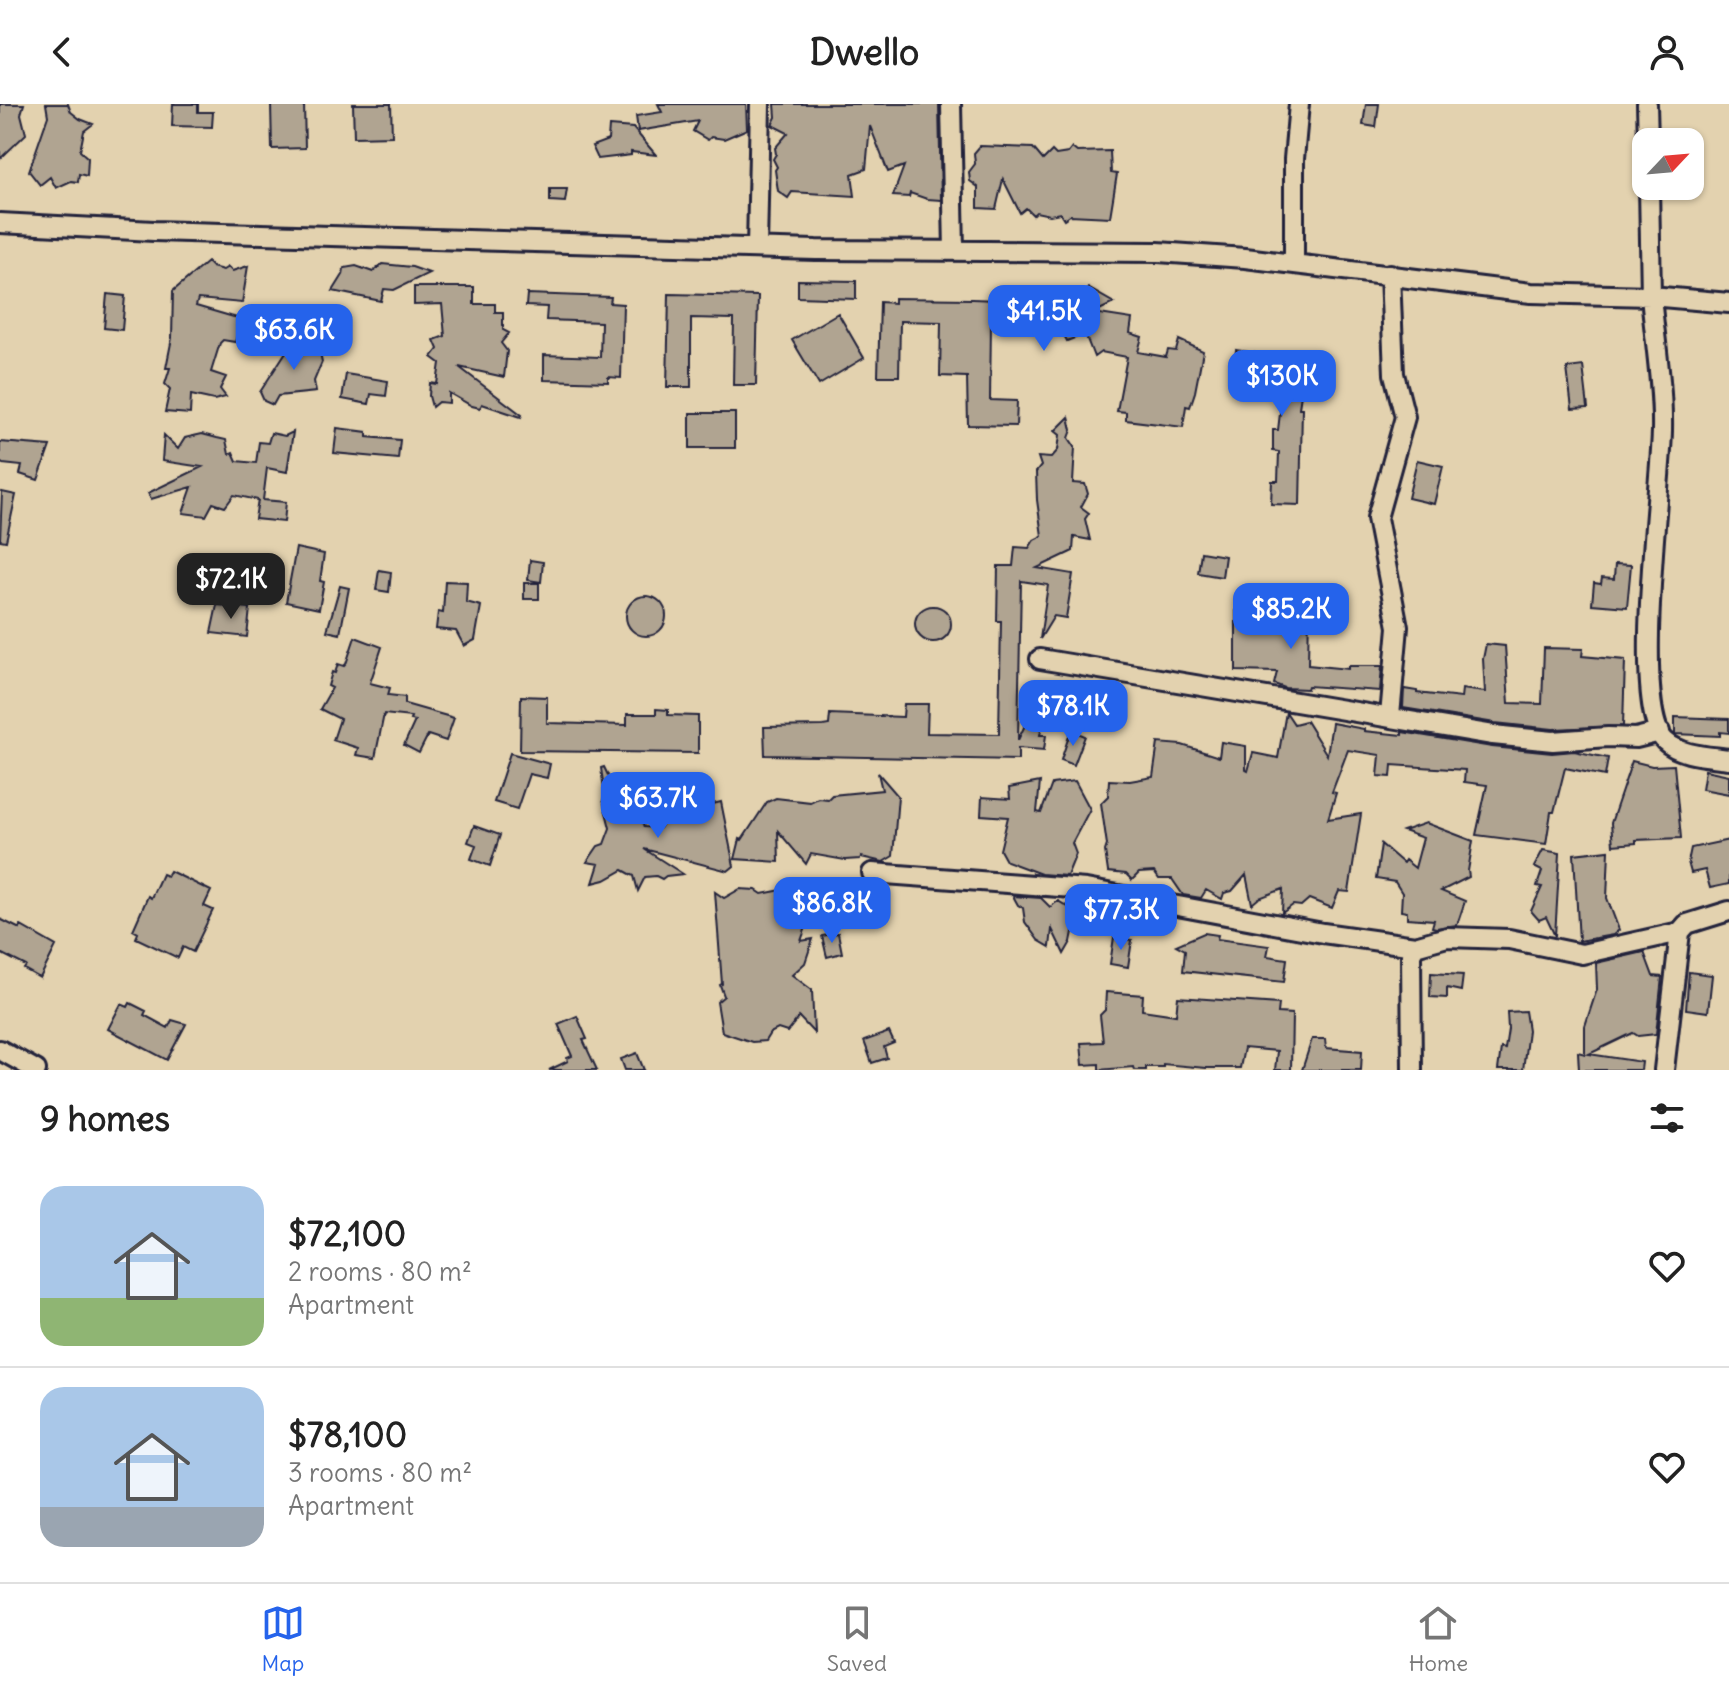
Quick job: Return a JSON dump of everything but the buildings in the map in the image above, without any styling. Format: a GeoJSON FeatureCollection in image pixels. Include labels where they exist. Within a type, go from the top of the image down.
{"type":"FeatureCollection","features":[{"type":"Feature","properties":{"kind":"street"},"geometry":{"type":"LineString","coordinates":[[757,248],[760,104]]}},
{"type":"Feature","properties":{"kind":"street"},"geometry":{"type":"LineString","coordinates":[[951,104],[954,251]]}},
{"type":"Feature","properties":{"kind":"street"},"geometry":{"type":"LineString","coordinates":[[1294,263],[1294,159],[1299,104]]}},
{"type":"Feature","properties":{"kind":"street"},"geometry":{"type":"LineString","coordinates":[[1647,104],[1648,128]]}},
{"type":"Feature","properties":{"kind":"street"},"geometry":{"type":"LineString","coordinates":[[1649,200],[1651,296],[1662,429],[1649,632],[1651,695],[1655,723],[1664,741],[1690,754],[1729,759]]}},
{"type":"Feature","properties":{"kind":"street"},"geometry":{"type":"LineString","coordinates":[[0,223],[154,231],[757,248],[1158,252],[1294,263],[1531,293],[1651,296],[1729,303]]}},
{"type":"Feature","properties":{"kind":"street"},"geometry":{"type":"LineString","coordinates":[[1390,274],[1394,374],[1405,417],[1377,518],[1398,627],[1390,716]]}},
{"type":"Feature","properties":{"kind":"street"},"geometry":{"type":"LineString","coordinates":[[1040,659],[1493,735],[1553,741],[1636,738],[1660,732]]}},
{"type":"Feature","properties":{"kind":"street"},"geometry":{"type":"LineString","coordinates":[[872,873],[1086,889],[1323,933],[1415,946],[1447,937],[1509,939],[1582,954],[1680,932]]}},
{"type":"Feature","properties":{"kind":"street"},"geometry":{"type":"LineString","coordinates":[[1667,1069],[1680,932],[1687,924],[1729,911]]}},
{"type":"Feature","properties":{"kind":"street"},"geometry":{"type":"LineString","coordinates":[[1412,1070],[1411,954],[1415,946]]}},
{"type":"Feature","properties":{"kind":"street"},"geometry":{"type":"LineString","coordinates":[[0,1050],[36,1070]]}}]}
